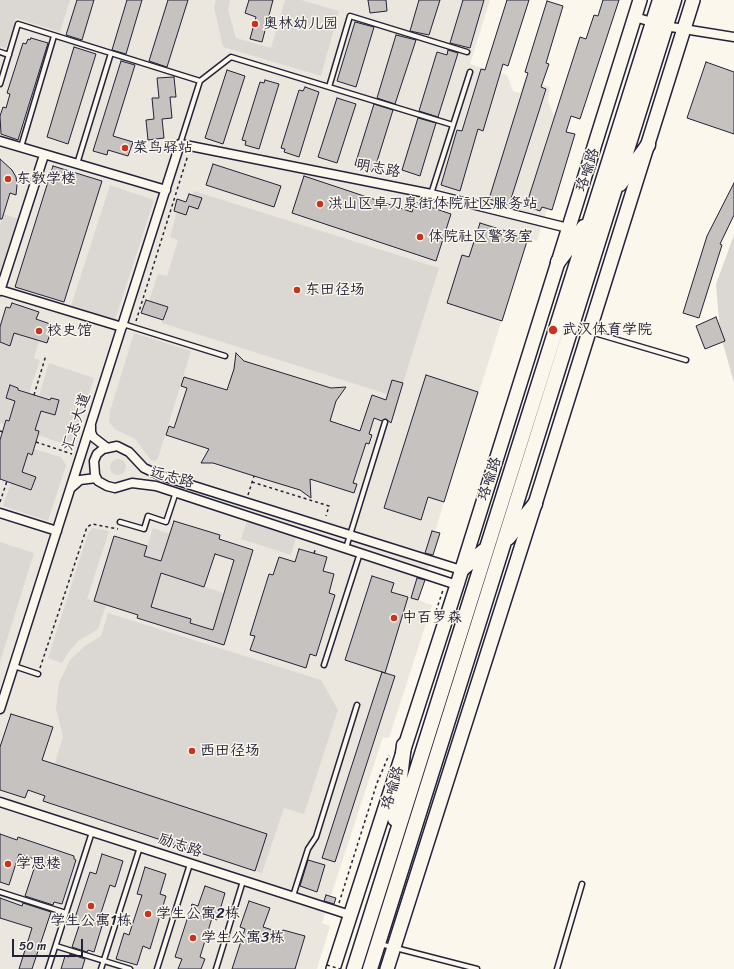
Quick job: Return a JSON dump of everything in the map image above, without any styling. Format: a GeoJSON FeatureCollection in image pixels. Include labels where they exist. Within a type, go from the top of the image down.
{"type":"FeatureCollection","features":[{"type":"Feature","properties":{"kind":"highway","name":"珞喻路"},"geometry":{"type":"LineString","coordinates":[[370,969],[613,194],[659,24],[660,0]]}},
{"type":"Feature","properties":{"kind":"highway","name":"珞喻路"},"geometry":{"type":"LineString","coordinates":[[354,969],[590,219],[659,24],[674,0]]}},
{"type":"Feature","properties":{"kind":"highway"},"geometry":{"type":"LineString","coordinates":[[613,194],[648,145]]}},
{"type":"Feature","properties":{"kind":"highway"},"geometry":{"type":"LineString","coordinates":[[558,262],[590,219]]}},
{"type":"Feature","properties":{"kind":"highway"},"geometry":{"type":"LineString","coordinates":[[503,545],[535,504]]}},
{"type":"Feature","properties":{"kind":"highway"},"geometry":{"type":"LineString","coordinates":[[461,570],[486,548]]}},
{"type":"Feature","properties":{"kind":"highway"},"geometry":{"type":"LineString","coordinates":[[391,854],[404,746]]}},
{"type":"Feature","properties":{"kind":"main road"},"geometry":{"type":"LineString","coordinates":[[330,967],[350,915],[457,585],[640,0]]}},
{"type":"Feature","properties":{"kind":"main road"},"geometry":{"type":"LineString","coordinates":[[387,969],[693,0]]}},
{"type":"Feature","properties":{"kind":"street"},"geometry":{"type":"LineString","coordinates":[[635,17],[659,24],[734,37]]}},
{"type":"Feature","properties":{"kind":"street"},"geometry":{"type":"LineString","coordinates":[[0,141],[166,190]]}},
{"type":"Feature","properties":{"kind":"street","name":"明志路"},"geometry":{"type":"LineString","coordinates":[[180,144],[431,194],[568,228]]}},
{"type":"Feature","properties":{"kind":"street","name":"汇志大道"},"geometry":{"type":"LineString","coordinates":[[0,709],[180,144]]}},
{"type":"Feature","properties":{"kind":"street"},"geometry":{"type":"LineString","coordinates":[[44,155],[0,290],[122,325]]}},
{"type":"Feature","properties":{"kind":"street"},"geometry":{"type":"LineString","coordinates":[[70,491],[74,483],[80,480],[96,478],[94,461],[97,454],[106,447],[93,437],[90,432],[92,421]]}},
{"type":"Feature","properties":{"kind":"street","name":"远志路"},"geometry":{"type":"LineString","coordinates":[[106,447],[117,446],[125,449],[139,465],[152,473],[461,570]]}},
{"type":"Feature","properties":{"kind":"street","name":"远志路"},"geometry":{"type":"LineString","coordinates":[[96,478],[104,485],[111,487],[140,484],[156,486],[457,585]]}},
{"type":"Feature","properties":{"kind":"street"},"geometry":{"type":"LineString","coordinates":[[0,513],[57,531]]}},
{"type":"Feature","properties":{"kind":"street","name":"励志路"},"geometry":{"type":"LineString","coordinates":[[0,802],[350,915]]}},
{"type":"Feature","properties":{"kind":"lane"},"geometry":{"type":"LineString","coordinates":[[329,87],[350,16],[467,52]]}},
{"type":"Feature","properties":{"kind":"lane"},"geometry":{"type":"LineString","coordinates":[[0,84],[18,24],[200,81]]}},
{"type":"Feature","properties":{"kind":"lane"},"geometry":{"type":"LineString","coordinates":[[21,148],[54,36]]}},
{"type":"Feature","properties":{"kind":"lane"},"geometry":{"type":"LineString","coordinates":[[0,52],[9,55]]}},
{"type":"Feature","properties":{"kind":"lane"},"geometry":{"type":"LineString","coordinates":[[78,164],[111,53]]}},
{"type":"Feature","properties":{"kind":"lane"},"geometry":{"type":"LineString","coordinates":[[180,144],[200,81],[231,57],[453,125]]}},
{"type":"Feature","properties":{"kind":"lane"},"geometry":{"type":"LineString","coordinates":[[431,194],[470,72]]}},
{"type":"Feature","properties":{"kind":"lane"},"geometry":{"type":"LineString","coordinates":[[122,325],[134,327],[225,356]]}},
{"type":"Feature","properties":{"kind":"lane"},"geometry":{"type":"LineString","coordinates":[[589,331],[686,360]]}},
{"type":"Feature","properties":{"kind":"lane"},"geometry":{"type":"LineString","coordinates":[[346,548],[385,422]]}},
{"type":"Feature","properties":{"kind":"lane"},"geometry":{"type":"LineString","coordinates":[[120,522],[144,529],[148,516],[166,522],[176,492]]}},
{"type":"Feature","properties":{"kind":"lane"},"geometry":{"type":"LineString","coordinates":[[324,665],[360,553]]}},
{"type":"Feature","properties":{"kind":"lane"},"geometry":{"type":"LineString","coordinates":[[14,666],[38,674]]}},
{"type":"Feature","properties":{"kind":"lane"},"geometry":{"type":"LineString","coordinates":[[293,897],[308,849],[316,836],[357,705]]}},
{"type":"Feature","properties":{"kind":"lane"},"geometry":{"type":"LineString","coordinates":[[48,969],[92,832]]}},
{"type":"Feature","properties":{"kind":"lane"},"geometry":{"type":"LineString","coordinates":[[102,969],[140,847]]}},
{"type":"Feature","properties":{"kind":"lane"},"geometry":{"type":"LineString","coordinates":[[157,969],[190,864]]}},
{"type":"Feature","properties":{"kind":"lane"},"geometry":{"type":"LineString","coordinates":[[216,969],[243,881]]}},
{"type":"Feature","properties":{"kind":"lane"},"geometry":{"type":"LineString","coordinates":[[557,969],[582,884]]}},
{"type":"Feature","properties":{"kind":"lane"},"geometry":{"type":"LineString","coordinates":[[0,892],[66,913]]}},
{"type":"Feature","properties":{"kind":"lane"},"geometry":{"type":"LineString","coordinates":[[378,944],[477,969]]}},
{"type":"Feature","properties":{"kind":"lane"},"geometry":{"type":"LineString","coordinates":[[56,946],[130,969]]}},
{"type":"Feature","properties":{"kind":"path"},"geometry":{"type":"LineString","coordinates":[[134,327],[190,146]]}},
{"type":"Feature","properties":{"kind":"path"},"geometry":{"type":"LineString","coordinates":[[34,395],[46,355]]}},
{"type":"Feature","properties":{"kind":"path"},"geometry":{"type":"LineString","coordinates":[[36,442],[80,456]]}},
{"type":"Feature","properties":{"kind":"path"},"geometry":{"type":"LineString","coordinates":[[246,502],[254,476]]}},
{"type":"Feature","properties":{"kind":"path"},"geometry":{"type":"LineString","coordinates":[[0,502],[7,481]]}},
{"type":"Feature","properties":{"kind":"path"},"geometry":{"type":"LineString","coordinates":[[252,482],[329,506],[326,516]]}},
{"type":"Feature","properties":{"kind":"path"},"geometry":{"type":"LineString","coordinates":[[38,674],[88,525],[92,524],[118,530],[120,522]]}},
{"type":"Feature","properties":{"kind":"path"},"geometry":{"type":"LineString","coordinates":[[314,553],[317,546]]}},
{"type":"Feature","properties":{"kind":"path"},"geometry":{"type":"LineString","coordinates":[[330,967],[340,969]]}},
{"type":"Feature","properties":{"kind":"shaded area"},"geometry":{"type":"Polygon","coordinates":[[[0,0],[490,0],[470,64],[507,75],[513,91],[520,93],[525,79],[550,87],[548,101],[554,116],[526,206],[540,211],[542,207],[547,209],[537,241],[528,238],[444,502],[435,532],[440,533],[418,600],[432,605],[389,738],[383,737],[322,923],[330,926],[317,969],[0,969],[0,0]]]}},
{"type":"Feature","properties":{"kind":"shaded area"},"geometry":{"type":"Polygon","coordinates":[[[0,0],[70,0],[60,32],[16,18],[6,48],[0,47],[0,0]]]}},
{"type":"Feature","properties":{"kind":"shaded area"},"geometry":{"type":"Polygon","coordinates":[[[216,0],[230,0],[228,10],[236,38],[271,48],[285,0],[301,0],[339,11],[321,76],[223,47],[214,7],[216,0]]]}},
{"type":"Feature","properties":{"kind":"shaded area"},"geometry":{"type":"Polygon","coordinates":[[[110,185],[154,200],[115,320],[71,306],[110,185]]]}},
{"type":"Feature","properties":{"kind":"shaded area","name":"东田径场"},"geometry":{"type":"Polygon","coordinates":[[[194,191],[439,268],[403,383],[392,380],[387,394],[162,323],[167,307],[149,301],[158,274],[167,276],[178,240],[170,237],[177,212],[186,215],[189,206],[198,209],[202,198],[193,195],[194,191]]]}},
{"type":"Feature","properties":{"kind":"shaded area"},"geometry":{"type":"Polygon","coordinates":[[[4,214],[19,219],[0,279],[0,225],[4,214]]]}},
{"type":"Feature","properties":{"kind":"shaded area"},"geometry":{"type":"Polygon","coordinates":[[[734,235],[734,383],[720,333],[716,284],[734,235]]]}},
{"type":"Feature","properties":{"kind":"shaded area"},"geometry":{"type":"Polygon","coordinates":[[[14,333],[39,341],[34,358],[40,360],[29,393],[10,385],[6,398],[15,401],[9,421],[5,425],[0,423],[0,342],[10,346],[14,333]]]}},
{"type":"Feature","properties":{"kind":"shaded area"},"geometry":{"type":"Polygon","coordinates":[[[134,333],[191,351],[158,458],[155,461],[151,460],[135,439],[115,429],[109,422],[110,411],[134,333]]]}},
{"type":"Feature","properties":{"kind":"shaded area"},"geometry":{"type":"Polygon","coordinates":[[[49,363],[94,378],[74,439],[64,444],[38,435],[39,431],[35,430],[41,411],[55,415],[59,401],[39,396],[49,363]]]}},
{"type":"Feature","properties":{"kind":"shaded area"},"geometry":{"type":"Polygon","coordinates":[[[34,449],[61,457],[66,465],[48,521],[3,506],[11,482],[31,490],[35,477],[22,472],[28,453],[32,454],[34,449]]]}},
{"type":"Feature","properties":{"kind":"shaded area"},"geometry":{"type":"Polygon","coordinates":[[[118,459],[125,464],[126,467],[121,474],[118,475],[111,470],[110,467],[115,460],[118,459]]]}},
{"type":"Feature","properties":{"kind":"shaded area"},"geometry":{"type":"Polygon","coordinates":[[[247,521],[296,537],[291,555],[241,539],[247,521]]]}},
{"type":"Feature","properties":{"kind":"shaded area"},"geometry":{"type":"Polygon","coordinates":[[[93,528],[109,531],[87,599],[106,605],[98,629],[78,641],[62,663],[48,658],[88,533],[93,528]]]}},
{"type":"Feature","properties":{"kind":"shaded area"},"geometry":{"type":"Polygon","coordinates":[[[153,528],[170,534],[161,561],[144,556],[153,528]]]}},
{"type":"Feature","properties":{"kind":"shaded area"},"geometry":{"type":"Polygon","coordinates":[[[0,542],[34,553],[0,662],[0,542]]]}},
{"type":"Feature","properties":{"kind":"shaded area"},"geometry":{"type":"Polygon","coordinates":[[[158,572],[224,593],[213,630],[190,623],[190,619],[151,607],[160,576],[158,572]]]}},
{"type":"Feature","properties":{"kind":"shaded area","name":"西田径场"},"geometry":{"type":"Polygon","coordinates":[[[108,613],[321,680],[338,710],[304,814],[284,808],[262,873],[43,801],[63,737],[56,709],[59,683],[70,660],[85,646],[101,636],[108,613]]]}},
{"type":"Feature","properties":{"kind":"building"},"geometry":{"type":"Polygon","coordinates":[[[77,0],[94,0],[82,40],[66,35],[77,0]]]}},
{"type":"Feature","properties":{"kind":"building"},"geometry":{"type":"Polygon","coordinates":[[[127,0],[142,0],[126,54],[112,50],[127,0]]]}},
{"type":"Feature","properties":{"kind":"building"},"geometry":{"type":"Polygon","coordinates":[[[168,0],[188,0],[167,67],[149,61],[168,0]]]}},
{"type":"Feature","properties":{"kind":"building"},"geometry":{"type":"Polygon","coordinates":[[[249,0],[273,0],[262,42],[250,39],[256,17],[245,13],[249,0]]]}},
{"type":"Feature","properties":{"kind":"building"},"geometry":{"type":"Polygon","coordinates":[[[368,0],[386,0],[387,11],[370,13],[368,0]]]}},
{"type":"Feature","properties":{"kind":"building"},"geometry":{"type":"Polygon","coordinates":[[[419,0],[440,0],[429,35],[410,31],[419,0]]]}},
{"type":"Feature","properties":{"kind":"building"},"geometry":{"type":"Polygon","coordinates":[[[463,0],[484,0],[470,48],[450,43],[463,0]]]}},
{"type":"Feature","properties":{"kind":"building"},"geometry":{"type":"Polygon","coordinates":[[[507,0],[529,0],[508,66],[503,64],[483,131],[478,129],[460,191],[441,185],[457,130],[462,131],[481,69],[485,70],[507,0]]]}},
{"type":"Feature","properties":{"kind":"building"},"geometry":{"type":"Polygon","coordinates":[[[603,0],[619,0],[580,119],[571,116],[566,132],[575,134],[552,210],[542,207],[540,211],[526,206],[580,37],[586,39],[594,15],[598,16],[603,0]]]}},
{"type":"Feature","properties":{"kind":"building"},"geometry":{"type":"Polygon","coordinates":[[[547,1],[563,6],[546,63],[549,64],[541,87],[546,89],[509,205],[489,199],[528,73],[525,72],[547,1]]]}},
{"type":"Feature","properties":{"kind":"building"},"geometry":{"type":"Polygon","coordinates":[[[355,22],[374,27],[356,87],[337,81],[355,22]]]}},
{"type":"Feature","properties":{"kind":"building"},"geometry":{"type":"Polygon","coordinates":[[[396,35],[416,40],[395,104],[377,98],[396,35]]]}},
{"type":"Feature","properties":{"kind":"building"},"geometry":{"type":"Polygon","coordinates":[[[31,38],[48,43],[18,140],[1,134],[0,116],[3,107],[6,108],[10,94],[7,93],[23,43],[26,44],[28,39],[30,40],[31,38]]]}},
{"type":"Feature","properties":{"kind":"building"},"geometry":{"type":"Polygon","coordinates":[[[74,47],[96,54],[68,144],[47,137],[74,47]]]}},
{"type":"Feature","properties":{"kind":"building"},"geometry":{"type":"Polygon","coordinates":[[[448,50],[458,53],[438,117],[419,111],[437,52],[447,55],[448,50]]]}},
{"type":"Feature","properties":{"kind":"building"},"geometry":{"type":"Polygon","coordinates":[[[121,61],[135,65],[113,136],[133,142],[128,156],[108,150],[107,155],[93,151],[121,61]]]}},
{"type":"Feature","properties":{"kind":"building"},"geometry":{"type":"Polygon","coordinates":[[[706,62],[734,72],[734,134],[687,118],[706,62]]]}},
{"type":"Feature","properties":{"kind":"building"},"geometry":{"type":"Polygon","coordinates":[[[227,70],[245,76],[223,144],[205,138],[227,70]]]}},
{"type":"Feature","properties":{"kind":"building"},"geometry":{"type":"Polygon","coordinates":[[[174,77],[176,97],[170,97],[172,118],[162,119],[164,138],[148,140],[146,120],[154,119],[152,98],[159,98],[157,78],[174,77]]]}},
{"type":"Feature","properties":{"kind":"building"},"geometry":{"type":"Polygon","coordinates":[[[265,80],[279,84],[259,149],[245,145],[246,141],[242,140],[260,82],[264,83],[265,80]]]}},
{"type":"Feature","properties":{"kind":"building"},"geometry":{"type":"Polygon","coordinates":[[[305,87],[319,92],[299,157],[284,152],[285,149],[281,148],[299,90],[303,91],[305,87]]]}},
{"type":"Feature","properties":{"kind":"building"},"geometry":{"type":"Polygon","coordinates":[[[337,98],[356,104],[337,163],[318,157],[337,98]]]}},
{"type":"Feature","properties":{"kind":"building"},"geometry":{"type":"Polygon","coordinates":[[[374,104],[393,110],[374,171],[355,165],[374,104]]]}},
{"type":"Feature","properties":{"kind":"building"},"geometry":{"type":"Polygon","coordinates":[[[418,118],[436,123],[420,176],[402,170],[418,118]]]}},
{"type":"Feature","properties":{"kind":"building","name":"东教学楼"},"geometry":{"type":"Polygon","coordinates":[[[0,159],[12,170],[16,177],[17,185],[16,195],[10,193],[2,219],[0,219],[0,159]]]}},
{"type":"Feature","properties":{"kind":"building"},"geometry":{"type":"Polygon","coordinates":[[[213,164],[281,186],[274,207],[206,185],[213,164]]]}},
{"type":"Feature","properties":{"kind":"building"},"geometry":{"type":"Polygon","coordinates":[[[53,166],[102,181],[64,302],[15,287],[53,166]]]}},
{"type":"Feature","properties":{"kind":"building"},"geometry":{"type":"Polygon","coordinates":[[[304,176],[412,212],[415,202],[451,214],[436,261],[292,213],[304,176]]]}},
{"type":"Feature","properties":{"kind":"building"},"geometry":{"type":"Polygon","coordinates":[[[734,183],[734,215],[720,244],[722,245],[699,318],[683,313],[707,236],[734,183]]]}},
{"type":"Feature","properties":{"kind":"building"},"geometry":{"type":"Polygon","coordinates":[[[189,194],[202,198],[198,209],[189,206],[186,215],[174,211],[177,199],[186,202],[189,194]]]}},
{"type":"Feature","properties":{"kind":"building"},"geometry":{"type":"Polygon","coordinates":[[[480,223],[528,238],[502,321],[447,303],[462,255],[469,257],[480,223]]]}},
{"type":"Feature","properties":{"kind":"building"},"geometry":{"type":"Polygon","coordinates":[[[146,300],[168,307],[163,320],[141,313],[146,300]]]}},
{"type":"Feature","properties":{"kind":"building"},"geometry":{"type":"Polygon","coordinates":[[[12,303],[39,312],[36,319],[53,325],[47,343],[14,333],[10,346],[0,342],[0,327],[6,307],[10,308],[12,303]]]}},
{"type":"Feature","properties":{"kind":"building"},"geometry":{"type":"Polygon","coordinates":[[[716,317],[725,341],[705,349],[696,326],[716,317]]]}},
{"type":"Feature","properties":{"kind":"building"},"geometry":{"type":"Polygon","coordinates":[[[236,353],[244,361],[331,388],[346,387],[336,401],[330,421],[360,431],[372,395],[386,400],[392,380],[403,383],[391,423],[386,419],[382,421],[374,418],[369,434],[372,435],[369,444],[366,443],[353,483],[357,484],[354,493],[310,479],[311,498],[300,490],[213,463],[201,463],[209,449],[166,435],[169,426],[174,428],[187,388],[181,386],[184,377],[227,390],[234,369],[236,353]]]}},
{"type":"Feature","properties":{"kind":"building"},"geometry":{"type":"Polygon","coordinates":[[[426,375],[478,392],[444,502],[428,497],[421,520],[384,508],[426,375]]]}},
{"type":"Feature","properties":{"kind":"building"},"geometry":{"type":"Polygon","coordinates":[[[10,385],[18,388],[18,390],[50,400],[51,398],[59,400],[55,415],[41,411],[35,430],[39,431],[32,455],[28,453],[22,472],[36,477],[31,490],[0,479],[0,440],[6,420],[9,421],[15,401],[6,398],[10,385]]]}},
{"type":"Feature","properties":{"kind":"building"},"geometry":{"type":"Polygon","coordinates":[[[174,521],[220,535],[219,539],[253,550],[224,645],[137,618],[138,615],[94,601],[114,536],[147,546],[144,556],[161,561],[174,521]],[[215,554],[204,587],[161,573],[151,607],[191,619],[190,623],[213,630],[234,560],[215,554]]]}},
{"type":"Feature","properties":{"kind":"building"},"geometry":{"type":"Polygon","coordinates":[[[432,531],[440,533],[433,555],[425,553],[432,531]]]}},
{"type":"Feature","properties":{"kind":"building"},"geometry":{"type":"Polygon","coordinates":[[[299,549],[327,557],[323,571],[334,574],[329,593],[335,595],[316,656],[310,654],[306,668],[250,650],[255,636],[250,635],[269,574],[273,575],[279,557],[295,562],[299,549]]]}},
{"type":"Feature","properties":{"kind":"building"},"geometry":{"type":"Polygon","coordinates":[[[372,576],[394,583],[391,592],[408,597],[385,673],[345,660],[372,576]]]}},
{"type":"Feature","properties":{"kind":"building"},"geometry":{"type":"Polygon","coordinates":[[[417,578],[425,580],[418,600],[411,598],[417,578]]]}},
{"type":"Feature","properties":{"kind":"building"},"geometry":{"type":"Polygon","coordinates":[[[382,672],[395,676],[335,862],[322,858],[382,672]]]}},
{"type":"Feature","properties":{"kind":"building"},"geometry":{"type":"Polygon","coordinates":[[[11,714],[53,727],[42,760],[267,834],[255,871],[43,801],[45,796],[28,790],[25,798],[0,790],[0,747],[11,714]]]}},
{"type":"Feature","properties":{"kind":"building"},"geometry":{"type":"Polygon","coordinates":[[[0,834],[17,840],[18,837],[74,856],[74,859],[76,860],[62,904],[54,902],[53,905],[25,896],[37,860],[19,854],[9,885],[0,882],[0,834]]]}},
{"type":"Feature","properties":{"kind":"building","name":"学生公寓1栋"},"geometry":{"type":"Polygon","coordinates":[[[102,854],[123,861],[115,887],[110,885],[97,925],[102,926],[94,952],[88,950],[87,952],[72,947],[79,926],[73,924],[90,872],[96,874],[102,854]]]}},
{"type":"Feature","properties":{"kind":"building"},"geometry":{"type":"Polygon","coordinates":[[[308,860],[325,865],[317,892],[300,886],[308,860]]]}},
{"type":"Feature","properties":{"kind":"building","name":"学生公寓2栋"},"geometry":{"type":"Polygon","coordinates":[[[145,867],[166,874],[160,894],[166,896],[150,949],[143,946],[137,965],[116,959],[124,933],[129,935],[142,895],[137,894],[145,867]]]}},
{"type":"Feature","properties":{"kind":"building","name":"学生公寓3栋"},"geometry":{"type":"Polygon","coordinates":[[[205,886],[225,893],[217,920],[212,918],[200,957],[205,959],[201,969],[178,969],[182,959],[175,957],[192,904],[198,906],[205,886]]]}},
{"type":"Feature","properties":{"kind":"building"},"geometry":{"type":"Polygon","coordinates":[[[326,895],[336,898],[334,904],[324,901],[326,895]]]}},
{"type":"Feature","properties":{"kind":"building"},"geometry":{"type":"Polygon","coordinates":[[[0,898],[22,906],[23,903],[51,912],[32,969],[19,969],[32,928],[0,918],[0,898]]]}},
{"type":"Feature","properties":{"kind":"building"},"geometry":{"type":"Polygon","coordinates":[[[249,901],[270,908],[263,927],[282,933],[283,930],[305,936],[295,969],[232,969],[245,929],[240,927],[249,901]]]}},
{"type":"Feature","properties":{"kind":"building"},"geometry":{"type":"Polygon","coordinates":[[[70,954],[85,959],[82,969],[61,969],[65,956],[69,957],[70,954]]]}},
{"type":"Feature","properties":{"kind":"place","name":"奥林幼儿园"},"geometry":{"type":"Point","coordinates":[255,24]}},
{"type":"Feature","properties":{"kind":"place","name":"菜鸟驿站"},"geometry":{"type":"Point","coordinates":[125,148]}},
{"type":"Feature","properties":{"kind":"place","name":"东教学楼"},"geometry":{"type":"Point","coordinates":[8,179]}},
{"type":"Feature","properties":{"kind":"place","name":"洪山区卓刀泉街体院社区服务站"},"geometry":{"type":"Point","coordinates":[320,204]}},
{"type":"Feature","properties":{"kind":"place","name":"体院社区警务室"},"geometry":{"type":"Point","coordinates":[420,237]}},
{"type":"Feature","properties":{"kind":"place","name":"东田径场"},"geometry":{"type":"Point","coordinates":[297,290]}},
{"type":"Feature","properties":{"kind":"place","name":"武汉体育学院"},"geometry":{"type":"Point","coordinates":[553,330]}},
{"type":"Feature","properties":{"kind":"place","name":"校史馆"},"geometry":{"type":"Point","coordinates":[39,331]}},
{"type":"Feature","properties":{"kind":"place","name":"中百罗森"},"geometry":{"type":"Point","coordinates":[394,618]}},
{"type":"Feature","properties":{"kind":"place","name":"西田径场"},"geometry":{"type":"Point","coordinates":[192,751]}},
{"type":"Feature","properties":{"kind":"place","name":"学思楼"},"geometry":{"type":"Point","coordinates":[8,864]}},
{"type":"Feature","properties":{"kind":"place","name":"学生公寓1栋"},"geometry":{"type":"Point","coordinates":[91,906]}},
{"type":"Feature","properties":{"kind":"place","name":"学生公寓2栋"},"geometry":{"type":"Point","coordinates":[148,914]}},
{"type":"Feature","properties":{"kind":"place","name":"学生公寓3栋"},"geometry":{"type":"Point","coordinates":[193,938]}}]}
